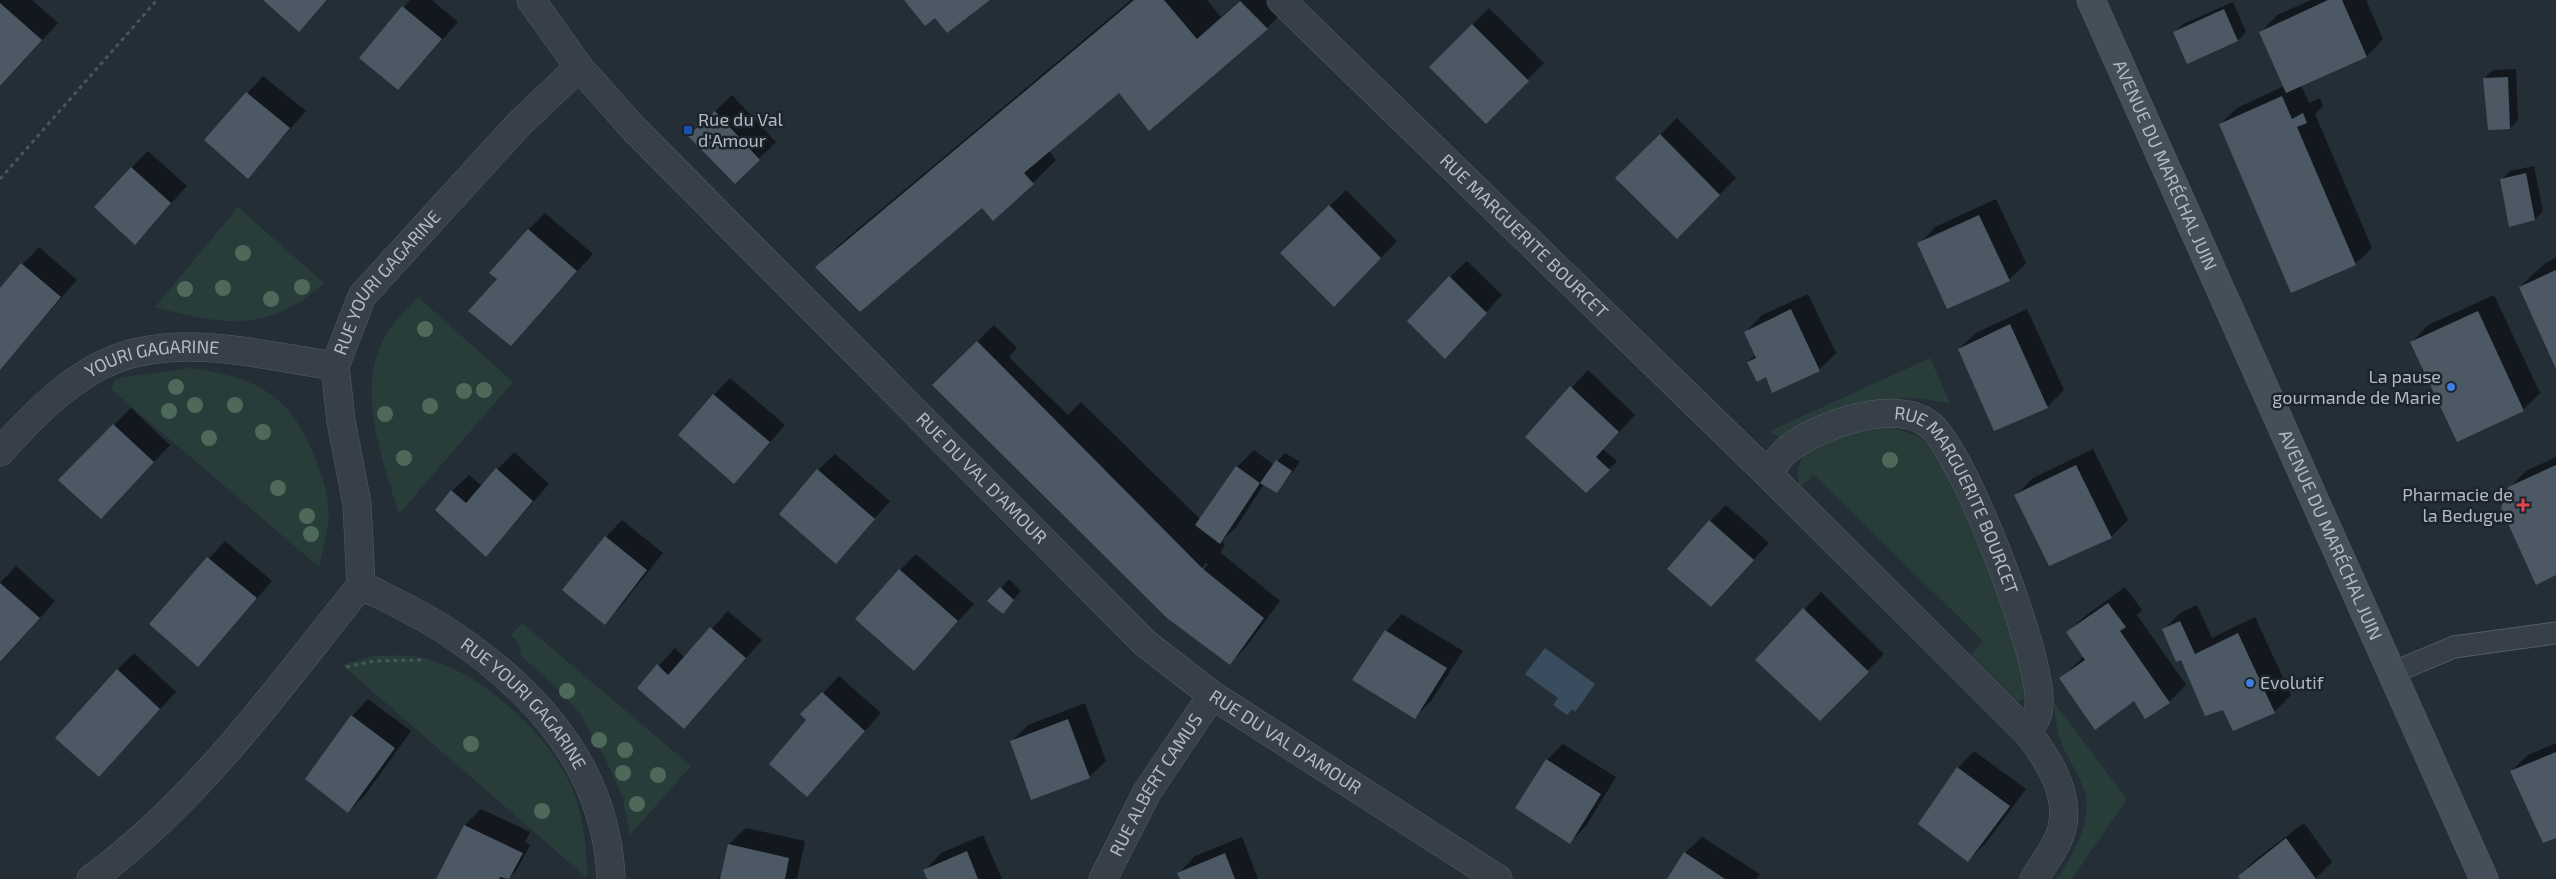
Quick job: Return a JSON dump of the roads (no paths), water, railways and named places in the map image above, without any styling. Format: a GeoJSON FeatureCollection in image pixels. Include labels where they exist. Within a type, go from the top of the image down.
{"type":"FeatureCollection","features":[{"type":"Feature","properties":{"kind":"main road","name":"AVENUE DU MARÉCHAL JUIN"},"geometry":{"type":"LineString","coordinates":[[2091,0],[2484,879]]}},
{"type":"Feature","properties":{"kind":"street","name":"RUE DU VAL D'AMOUR"},"geometry":{"type":"LineString","coordinates":[[531,0],[579,67],[648,143],[1145,643],[1212,694],[1498,879]]}},
{"type":"Feature","properties":{"kind":"street","name":"RUE MARGUERITE BOURCET"},"geometry":{"type":"LineString","coordinates":[[1281,0],[1767,473],[2027,732],[2047,757],[2058,783],[2063,806],[2062,831],[2034,879]]}},
{"type":"Feature","properties":{"kind":"street","name":"RUE YOURI GAGARINE"},"geometry":{"type":"LineString","coordinates":[[579,67],[520,124],[362,296],[335,366],[342,421],[357,504],[361,585],[448,632],[488,662],[515,686],[558,732],[580,763],[596,798],[606,834],[611,879]]}},
{"type":"Feature","properties":{"kind":"street","name":"YOURI GAGARINE"},"geometry":{"type":"LineString","coordinates":[[0,452],[33,416],[79,379],[138,352],[165,348],[201,348],[335,366]]}},
{"type":"Feature","properties":{"kind":"street","name":"RUE MARGUERITE BOURCET"},"geometry":{"type":"LineString","coordinates":[[1767,473],[1787,450],[1818,432],[1862,417],[1900,412],[1917,417],[1931,426],[1960,469],[2022,620],[2039,695],[2038,716],[2027,732]]}},
{"type":"Feature","properties":{"kind":"street"},"geometry":{"type":"LineString","coordinates":[[91,879],[151,828],[208,772],[361,585]]}},
{"type":"Feature","properties":{"kind":"street","name":"RUE ALBERT CAMUS"},"geometry":{"type":"LineString","coordinates":[[1103,879],[1147,792],[1212,694]]}},
{"type":"Feature","properties":{"kind":"lane"},"geometry":{"type":"LineString","coordinates":[[2392,673],[2454,647],[2556,633]]}},
{"type":"Feature","properties":{"kind":"water"},"geometry":{"type":"Polygon","coordinates":[[[1545,648],[1595,684],[1575,712],[1572,709],[1567,715],[1553,705],[1558,698],[1525,674],[1545,648]]]}},
{"type":"Feature","properties":{"kind":"place","name":"Rue du Val d'Amour"},"geometry":{"type":"Point","coordinates":[688,130]}},
{"type":"Feature","properties":{"kind":"place","name":"La pause gourmande de Marie"},"geometry":{"type":"Point","coordinates":[2451,387]}},
{"type":"Feature","properties":{"kind":"place","name":"Pharmacie de la Bedugue"},"geometry":{"type":"Point","coordinates":[2523,505]}},
{"type":"Feature","properties":{"kind":"place","name":"Evolutif"},"geometry":{"type":"Point","coordinates":[2250,683]}}]}
